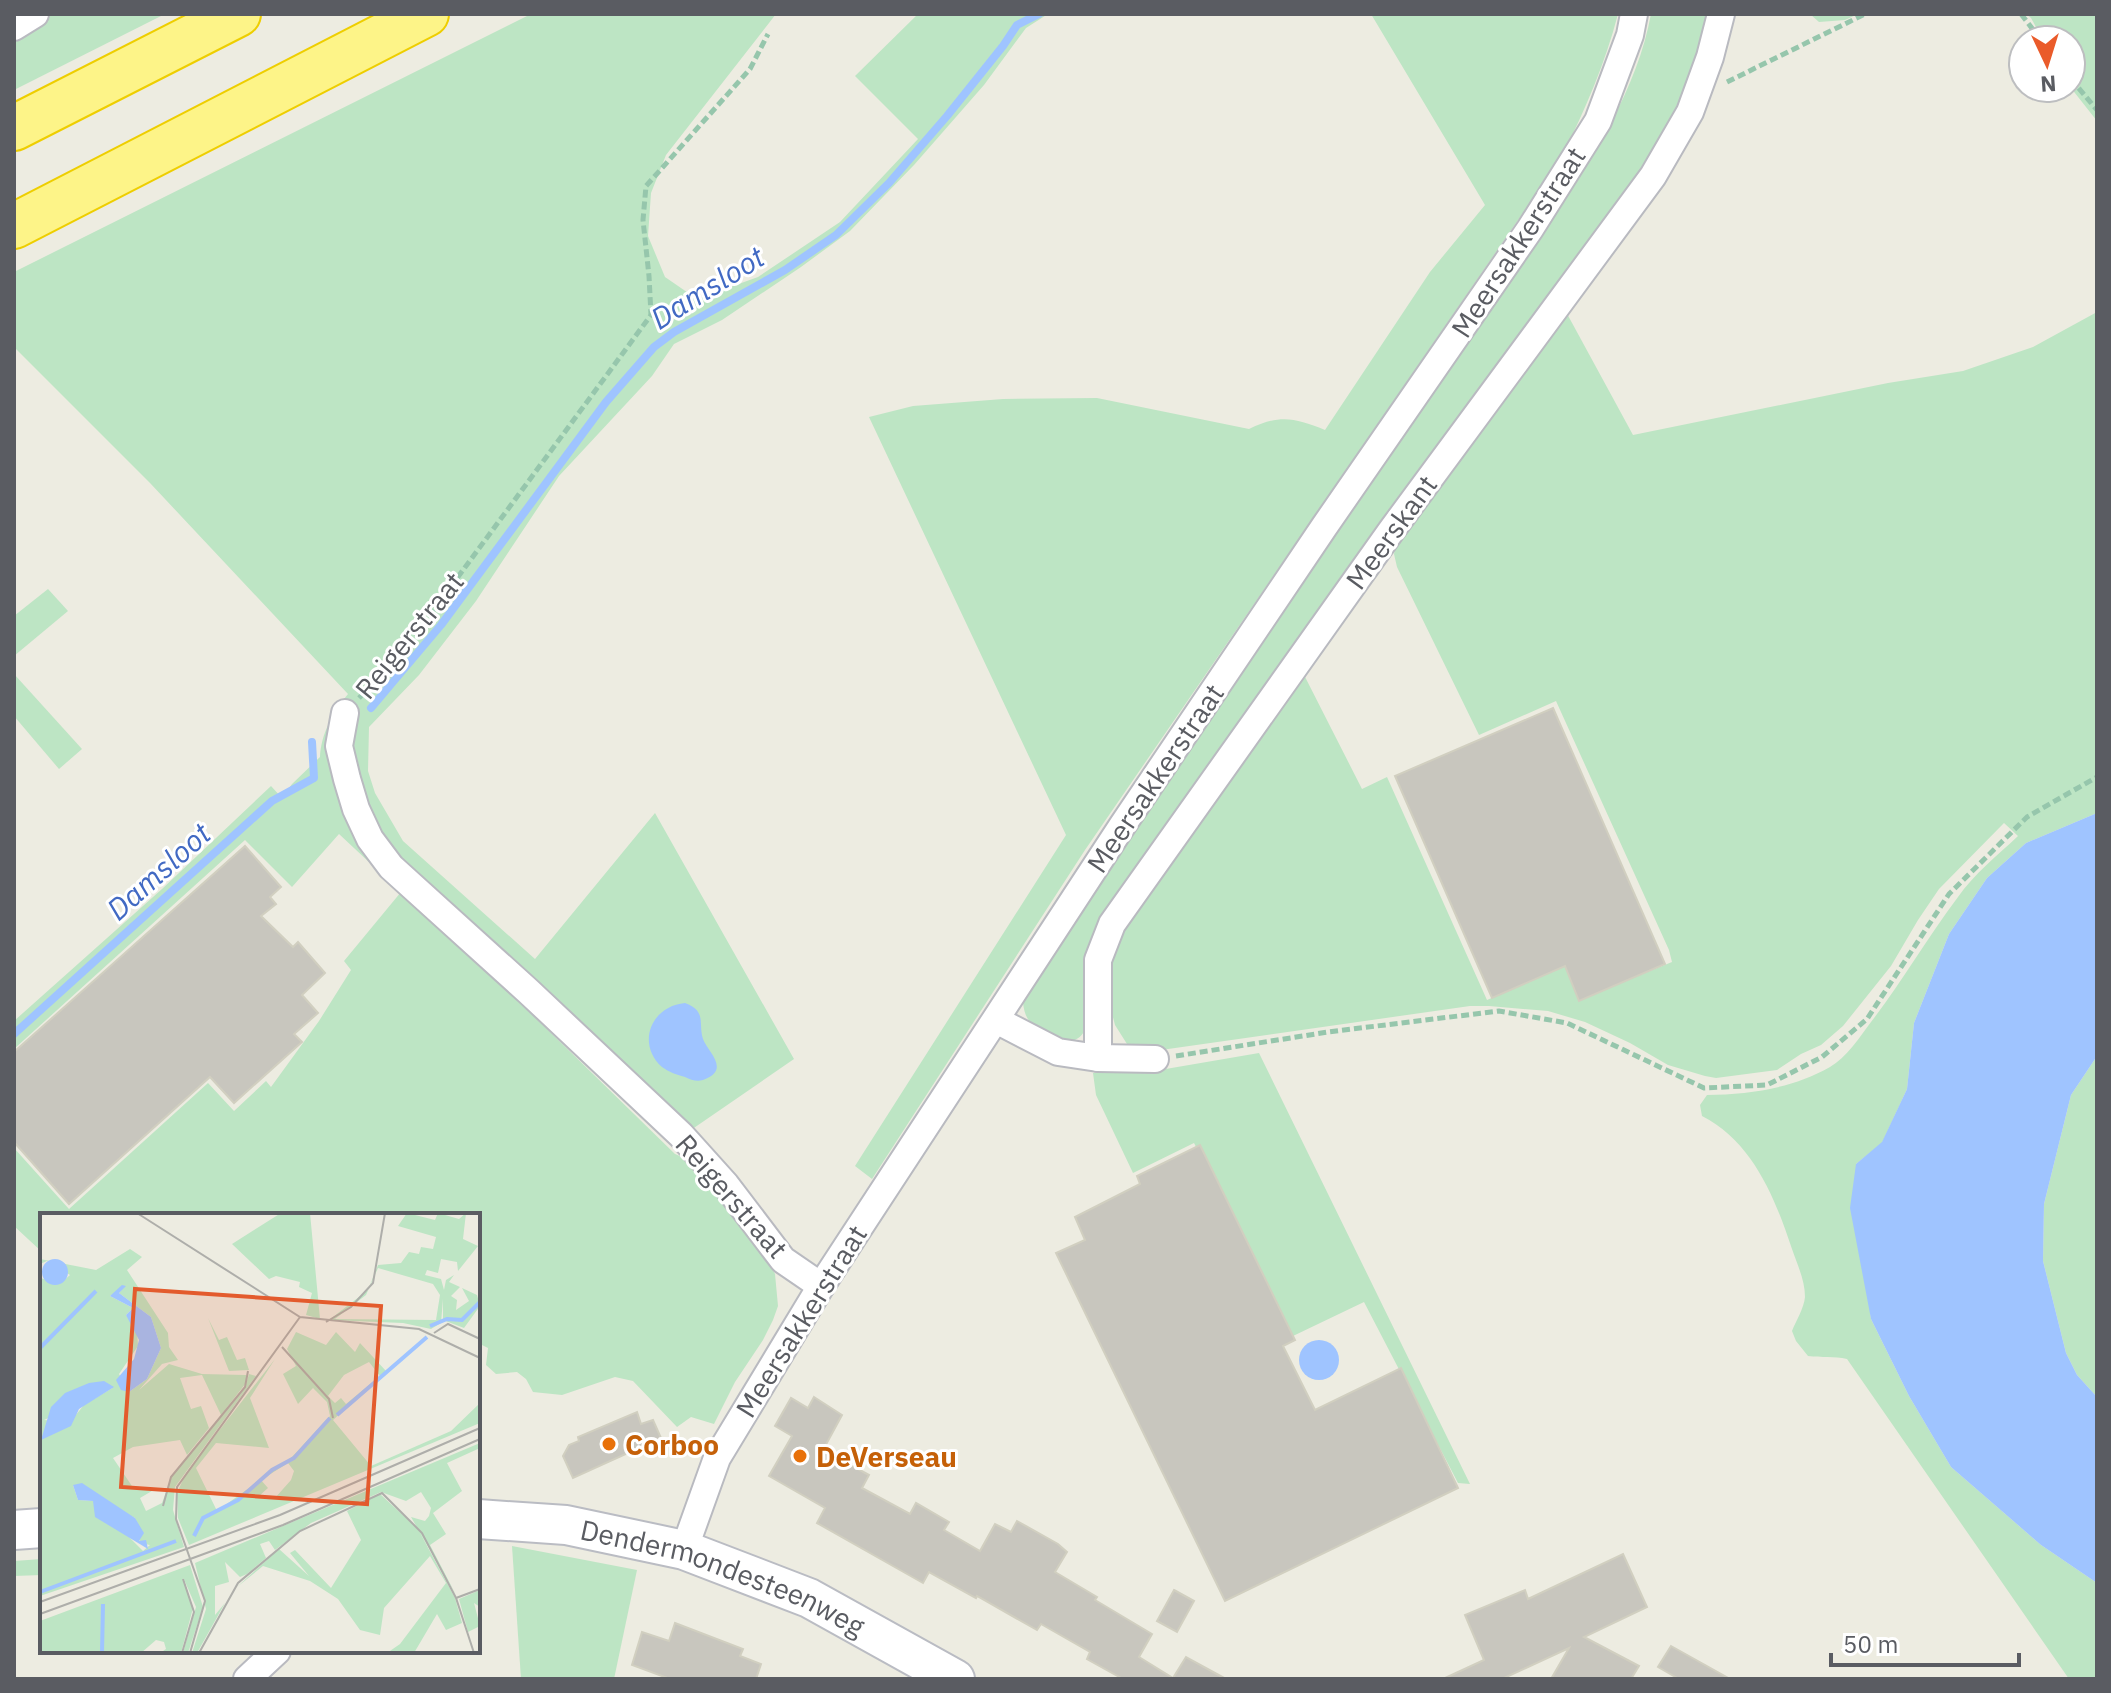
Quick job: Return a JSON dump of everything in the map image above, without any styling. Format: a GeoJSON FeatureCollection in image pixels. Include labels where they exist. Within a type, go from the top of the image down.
{"type":"FeatureCollection","features":[{"type":"Feature","properties":{"kind":"highway"},"geometry":{"type":"LineString","coordinates":[[14,128],[238,14]]}},
{"type":"Feature","properties":{"kind":"highway"},"geometry":{"type":"LineString","coordinates":[[14,226],[426,14]]}},
{"type":"Feature","properties":{"kind":"main road","name":"Dendermondesteenweg"},"geometry":{"type":"LineString","coordinates":[[480,1519],[566,1525],[684,1550],[809,1598],[955,1679]]}},
{"type":"Feature","properties":{"kind":"main road"},"geometry":{"type":"LineString","coordinates":[[14,1530],[40,1528]]}},
{"type":"Feature","properties":{"kind":"street"},"geometry":{"type":"LineString","coordinates":[[14,27],[35,14]]}},
{"type":"Feature","properties":{"kind":"street","name":"Meersakkerstraat"},"geometry":{"type":"LineString","coordinates":[[684,1550],[717,1458],[821,1286],[1131,813],[1530,229],[1598,121],[1630,35],[1634,14]]}},
{"type":"Feature","properties":{"kind":"street","name":"Meerskant"},"geometry":{"type":"LineString","coordinates":[[1098,1058],[1098,960],[1112,924],[1391,531],[1653,176],[1690,112],[1710,57],[1721,14]]}},
{"type":"Feature","properties":{"kind":"street","name":"Reigerstraat"},"geometry":{"type":"LineString","coordinates":[[345,713],[339,746],[347,779],[370,839],[391,867],[681,1135],[726,1185],[783,1260],[821,1286]]}},
{"type":"Feature","properties":{"kind":"street"},"geometry":{"type":"LineString","coordinates":[[996,1020],[1058,1052],[1098,1058],[1155,1059]]}},
{"type":"Feature","properties":{"kind":"street"},"geometry":{"type":"LineString","coordinates":[[247,1679],[275,1653]]}},
{"type":"Feature","properties":{"kind":"path"},"geometry":{"type":"LineString","coordinates":[[1699,86],[1722,85],[1865,14]]}},
{"type":"Feature","properties":{"kind":"path","name":"Reigerstraat"},"geometry":{"type":"LineString","coordinates":[[345,713],[396,661],[651,315],[643,220],[646,186],[750,69],[768,34]]}},
{"type":"Feature","properties":{"kind":"path"},"geometry":{"type":"LineString","coordinates":[[1155,1059],[1328,1032],[1499,1011],[1567,1023],[1704,1088],[1767,1085],[1822,1057],[1867,1019],[1949,894],[2027,817],[2097,777]]}},
{"type":"Feature","properties":{"kind":"green space"},"geometry":{"type":"Polygon","coordinates":[[[53,14],[165,14],[14,90],[14,39],[53,14]]]}},
{"type":"Feature","properties":{"kind":"green space"},"geometry":{"type":"Polygon","coordinates":[[[531,14],[776,14],[666,155],[651,193],[648,236],[665,277],[697,299],[758,277],[840,222],[918,139],[855,76],[918,14],[1048,14],[1026,28],[984,85],[914,165],[850,231],[722,320],[674,344],[652,376],[559,476],[476,601],[419,675],[369,727],[368,771],[375,793],[403,841],[535,959],[655,813],[794,1059],[688,1132],[523,974],[509,992],[675,1154],[687,1159],[756,1237],[775,1274],[778,1306],[773,1320],[735,1382],[714,1424],[691,1417],[677,1427],[633,1381],[615,1377],[562,1395],[533,1392],[526,1379],[517,1372],[496,1374],[486,1365],[488,1348],[480,1344],[480,1213],[40,1213],[40,1250],[14,1226],[14,1148],[69,1209],[208,1083],[234,1111],[266,1081],[271,1087],[351,970],[344,961],[401,892],[339,834],[292,887],[245,840],[14,1049],[14,1021],[162,889],[271,786],[282,798],[320,757],[329,724],[348,694],[150,483],[14,347],[14,272],[531,14]]]}},
{"type":"Feature","properties":{"kind":"green space"},"geometry":{"type":"Polygon","coordinates":[[[1371,14],[1618,14],[1594,86],[1562,156],[1085,850],[872,1179],[855,1166],[1066,835],[869,417],[913,406],[1003,399],[1097,398],[1249,429],[1287,419],[1325,430],[1430,272],[1485,205],[1371,14]]]}},
{"type":"Feature","properties":{"kind":"green space"},"geometry":{"type":"Polygon","coordinates":[[[1651,14],[1713,14],[1677,123],[1113,910],[1087,1027],[1083,1033],[1068,1042],[1038,1028],[1028,1019],[1023,1002],[1202,730],[1553,219],[1612,121],[1635,69],[1651,14]]]}},
{"type":"Feature","properties":{"kind":"green space"},"geometry":{"type":"Polygon","coordinates":[[[1810,14],[1858,14],[1845,20],[1819,22],[1810,14]]]}},
{"type":"Feature","properties":{"kind":"green space"},"geometry":{"type":"Polygon","coordinates":[[[2026,14],[2097,14],[2097,121],[2084,104],[2087,104],[2087,24],[2034,24],[2026,14]]]}},
{"type":"Feature","properties":{"kind":"green space"},"geometry":{"type":"Polygon","coordinates":[[[1565,310],[1633,435],[1888,383],[1963,371],[2033,347],[2097,312],[2097,813],[2026,843],[1987,878],[1949,934],[1914,1023],[1907,1089],[1882,1143],[1856,1164],[1871,1319],[1909,1396],[1951,1467],[2041,1545],[2097,1583],[2097,1679],[2069,1679],[1847,1359],[1808,1356],[1796,1341],[1792,1331],[1803,1306],[1805,1291],[1778,1210],[1748,1156],[1720,1127],[1702,1116],[1700,1105],[1707,1095],[1755,1092],[1800,1081],[1842,1058],[1882,1007],[1964,889],[2018,836],[2004,823],[1939,889],[1891,966],[1843,1026],[1821,1045],[1777,1070],[1716,1078],[1705,1076],[1668,1065],[1585,1022],[1548,1011],[1489,1006],[1470,1006],[1154,1051],[1135,1049],[1127,1044],[1115,1025],[1106,990],[1112,941],[1301,669],[1362,789],[1387,777],[1487,1000],[1565,966],[1579,1000],[1672,962],[1556,701],[1479,735],[1397,567],[1394,554],[1397,537],[1565,310]]]}},
{"type":"Feature","properties":{"kind":"green space"},"geometry":{"type":"Polygon","coordinates":[[[48,589],[68,611],[14,656],[14,616],[48,589]]]}},
{"type":"Feature","properties":{"kind":"green space"},"geometry":{"type":"Polygon","coordinates":[[[14,674],[82,749],[59,769],[14,716],[14,674]]]}},
{"type":"Feature","properties":{"kind":"green space"},"geometry":{"type":"Polygon","coordinates":[[[1259,1053],[1470,1484],[1458,1483],[1364,1302],[1293,1336],[1194,1143],[1133,1173],[1096,1095],[1093,1073],[1154,1071],[1259,1053]]]}},
{"type":"Feature","properties":{"kind":"green space"},"geometry":{"type":"Polygon","coordinates":[[[2097,1056],[2097,1397],[2077,1375],[2066,1353],[2043,1261],[2044,1204],[2071,1095],[2097,1056]]]}},
{"type":"Feature","properties":{"kind":"green space"},"geometry":{"type":"Polygon","coordinates":[[[512,1546],[637,1570],[614,1679],[521,1679],[512,1546]]]}},
{"type":"Feature","properties":{"kind":"green space"},"geometry":{"type":"Polygon","coordinates":[[[40,1559],[40,1575],[14,1576],[14,1561],[40,1559]]]}},
{"type":"Feature","properties":{"kind":"water"},"geometry":{"type":"Polygon","coordinates":[[[2097,813],[2097,1056],[2071,1095],[2044,1204],[2043,1261],[2066,1353],[2077,1375],[2097,1397],[2097,1583],[2041,1545],[1951,1467],[1909,1396],[1871,1319],[1850,1208],[1856,1164],[1882,1142],[1907,1089],[1914,1023],[1949,934],[1987,878],[2026,843],[2097,813]]]}},
{"type":"Feature","properties":{"kind":"water"},"geometry":{"type":"Polygon","coordinates":[[[685,1003],[699,1014],[703,1039],[717,1066],[711,1076],[701,1081],[665,1069],[654,1058],[650,1048],[649,1037],[656,1019],[663,1011],[685,1003]]]}},
{"type":"Feature","properties":{"kind":"water"},"geometry":{"type":"Polygon","coordinates":[[[1319,1340],[1333,1346],[1339,1360],[1333,1374],[1319,1380],[1305,1374],[1299,1360],[1305,1346],[1319,1340]]]}},
{"type":"Feature","properties":{"kind":"building"},"geometry":{"type":"Polygon","coordinates":[[[1553,708],[1665,964],[1579,1001],[1565,966],[1492,998],[1395,776],[1553,708]]]}},
{"type":"Feature","properties":{"kind":"building"},"geometry":{"type":"Polygon","coordinates":[[[245,846],[281,887],[270,897],[276,904],[261,916],[293,947],[298,942],[325,973],[302,995],[318,1013],[294,1034],[302,1042],[234,1103],[210,1077],[69,1204],[14,1142],[14,1052],[245,846]]]}},
{"type":"Feature","properties":{"kind":"building"},"geometry":{"type":"Polygon","coordinates":[[[1200,1145],[1295,1340],[1283,1346],[1315,1410],[1401,1368],[1458,1488],[1225,1601],[1056,1253],[1085,1240],[1075,1217],[1140,1184],[1137,1176],[1200,1145]]]}},
{"type":"Feature","properties":{"kind":"building"},"geometry":{"type":"Polygon","coordinates":[[[814,1397],[842,1415],[823,1450],[869,1475],[862,1488],[910,1514],[916,1503],[949,1522],[944,1530],[980,1551],[995,1524],[1011,1532],[1017,1521],[1067,1552],[1055,1572],[1152,1634],[1139,1657],[1173,1678],[1186,1657],[1226,1679],[1123,1679],[1087,1659],[1090,1652],[1041,1624],[1037,1630],[929,1572],[923,1583],[817,1523],[825,1508],[769,1476],[792,1436],[775,1426],[791,1398],[808,1408],[814,1397]]]}},
{"type":"Feature","properties":{"kind":"building","name":"Corboo"},"geometry":{"type":"Polygon","coordinates":[[[637,1412],[641,1424],[653,1420],[661,1438],[573,1478],[563,1456],[569,1445],[579,1441],[578,1437],[637,1412]]]}},
{"type":"Feature","properties":{"kind":"building"},"geometry":{"type":"Polygon","coordinates":[[[1623,1554],[1647,1607],[1584,1637],[1639,1666],[1631,1679],[1551,1679],[1569,1648],[1502,1679],[1443,1679],[1484,1660],[1465,1615],[1525,1590],[1528,1599],[1623,1554]]]}},
{"type":"Feature","properties":{"kind":"building"},"geometry":{"type":"Polygon","coordinates":[[[1174,1590],[1194,1601],[1177,1632],[1157,1621],[1174,1590]]]}},
{"type":"Feature","properties":{"kind":"building"},"geometry":{"type":"Polygon","coordinates":[[[675,1623],[743,1649],[740,1656],[761,1664],[756,1679],[670,1679],[632,1665],[642,1632],[669,1641],[675,1623]]]}},
{"type":"Feature","properties":{"kind":"building"},"geometry":{"type":"Polygon","coordinates":[[[1671,1646],[1730,1679],[1679,1679],[1658,1667],[1671,1646]]]}},
{"type":"Feature","properties":{"kind":"waterway","name":"Damsloot"},"geometry":{"type":"LineString","coordinates":[[371,708],[441,625],[606,402],[654,347],[674,332],[785,270],[836,235],[889,183],[947,116],[1017,25],[1039,14]]}},
{"type":"Feature","properties":{"kind":"waterway","name":"Damsloot"},"geometry":{"type":"LineString","coordinates":[[14,1034],[272,801],[314,778],[312,742]]}},
{"type":"Feature","properties":{"kind":"place","name":"Corboo"},"geometry":{"type":"Point","coordinates":[609,1444]}},
{"type":"Feature","properties":{"kind":"place","name":"DeVerseau"},"geometry":{"type":"Point","coordinates":[800,1456]}}]}
